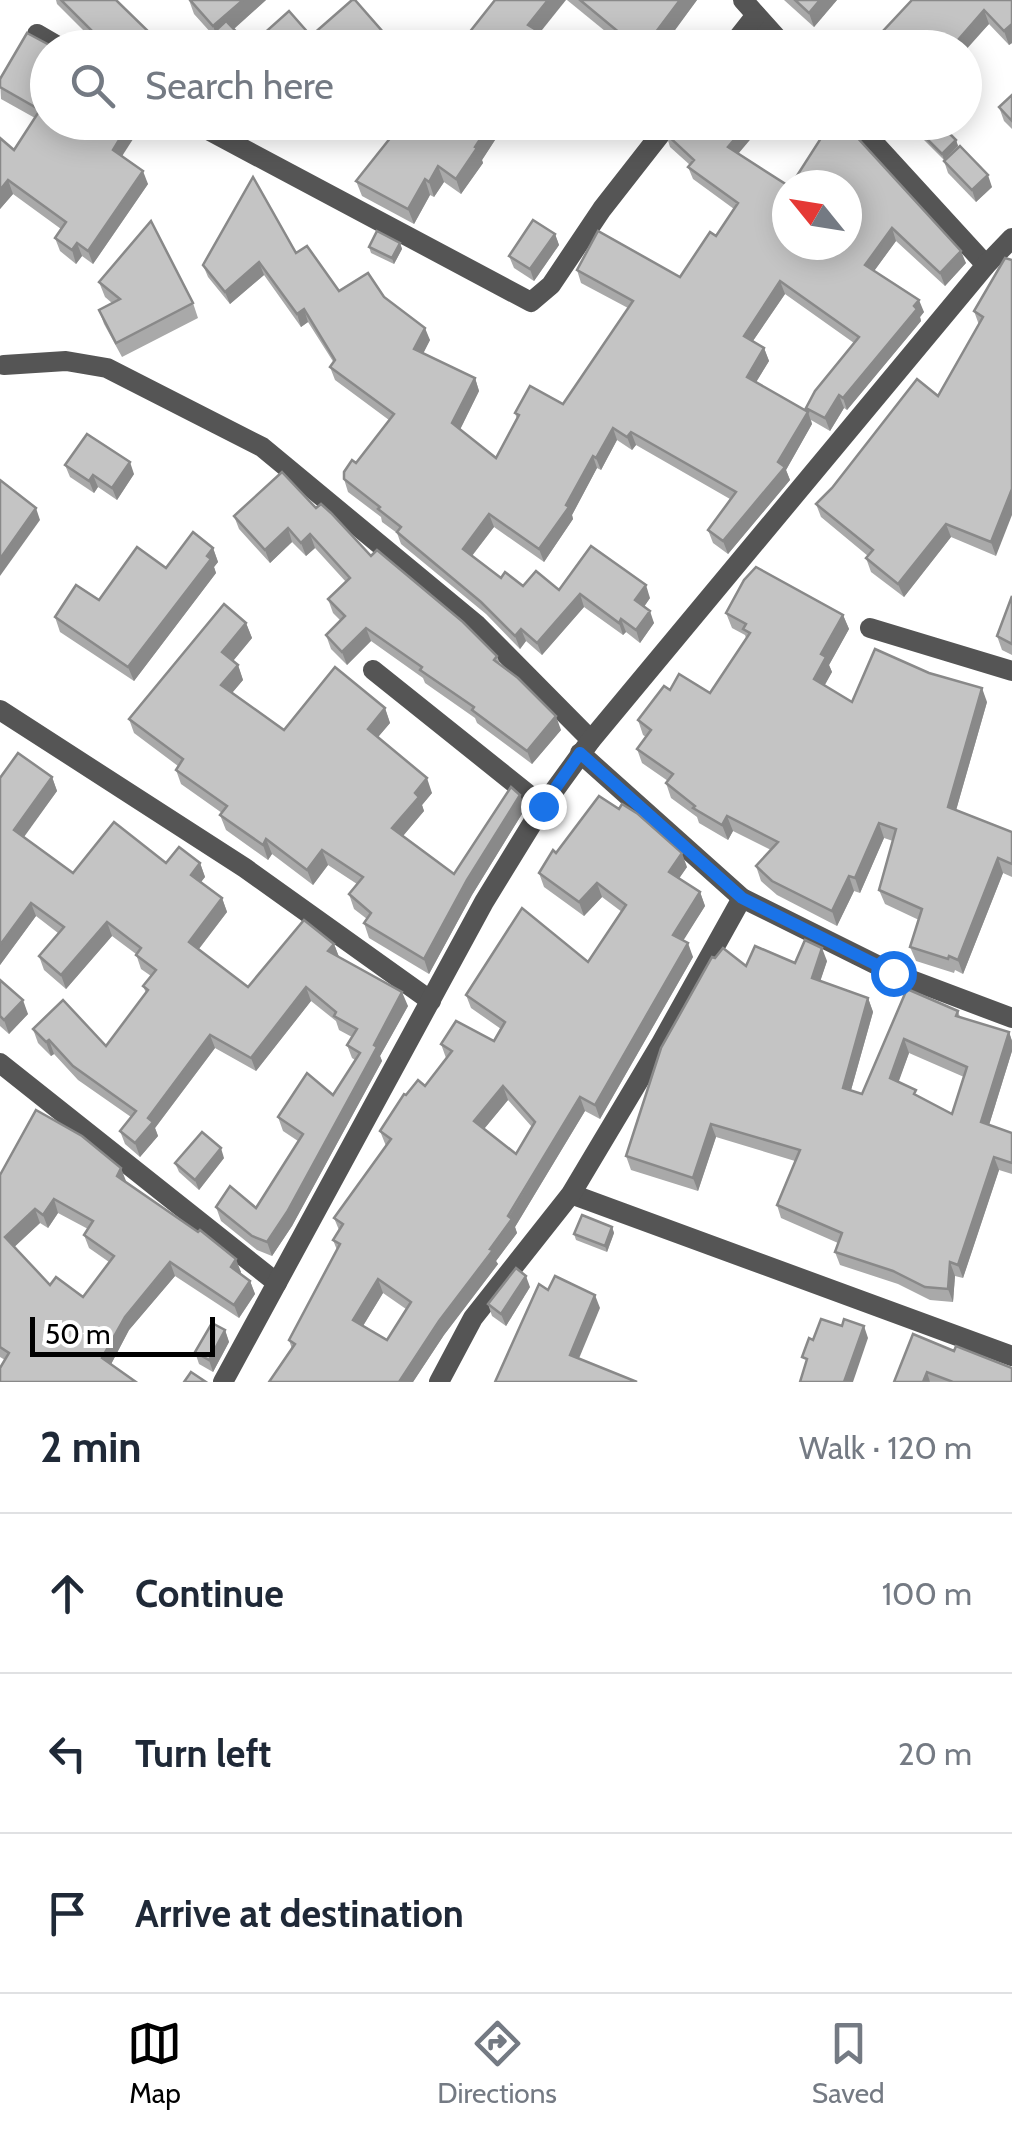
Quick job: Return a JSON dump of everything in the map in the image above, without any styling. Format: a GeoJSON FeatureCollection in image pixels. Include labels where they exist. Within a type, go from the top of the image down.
{"type":"FeatureCollection","features":[{"type":"Feature","properties":{"kind":"street"},"geometry":{"type":"LineString","coordinates":[[750,8],[770,30]]}},
{"type":"Feature","properties":{"kind":"street"},"geometry":{"type":"LineString","coordinates":[[227,140],[531,302],[550,285],[656,140]]}},
{"type":"Feature","properties":{"kind":"street"},"geometry":{"type":"LineString","coordinates":[[871,140],[986,265]]}},
{"type":"Feature","properties":{"kind":"street"},"geometry":{"type":"LineString","coordinates":[[222,1382],[484,902],[543,806],[586,746],[1012,238]]}},
{"type":"Feature","properties":{"kind":"street"},"geometry":{"type":"LineString","coordinates":[[4,365],[66,360],[108,368],[262,448],[477,625],[586,746],[742,898],[893,973],[1012,1018]]}},
{"type":"Feature","properties":{"kind":"street"},"geometry":{"type":"LineString","coordinates":[[870,628],[1012,671]]}},
{"type":"Feature","properties":{"kind":"street"},"geometry":{"type":"LineString","coordinates":[[373,670],[543,806]]}},
{"type":"Feature","properties":{"kind":"street"},"geometry":{"type":"LineString","coordinates":[[0,710],[245,868],[431,1000]]}},
{"type":"Feature","properties":{"kind":"street"},"geometry":{"type":"LineString","coordinates":[[439,1382],[474,1318],[571,1194],[660,1046],[742,898]]}},
{"type":"Feature","properties":{"kind":"street"},"geometry":{"type":"LineString","coordinates":[[0,1063],[277,1283]]}},
{"type":"Feature","properties":{"kind":"street"},"geometry":{"type":"LineString","coordinates":[[571,1194],[1012,1356]]}},
{"type":"Feature","properties":{"kind":"building"},"geometry":{"type":"Polygon","coordinates":[[[61,0],[116,0],[147,30],[91,30],[61,0]]]}},
{"type":"Feature","properties":{"kind":"building"},"geometry":{"type":"Polygon","coordinates":[[[190,0],[243,0],[213,26],[190,0]]]}},
{"type":"Feature","properties":{"kind":"building"},"geometry":{"type":"Polygon","coordinates":[[[355,0],[381,30],[318,30],[355,0]]]}},
{"type":"Feature","properties":{"kind":"building"},"geometry":{"type":"Polygon","coordinates":[[[495,0],[548,0],[528,25],[536,30],[471,30],[495,0]]]}},
{"type":"Feature","properties":{"kind":"building"},"geometry":{"type":"Polygon","coordinates":[[[580,0],[680,0],[658,30],[616,30],[580,0]]]}},
{"type":"Feature","properties":{"kind":"building"},"geometry":{"type":"Polygon","coordinates":[[[795,0],[820,0],[809,13],[795,0]]]}},
{"type":"Feature","properties":{"kind":"building"},"geometry":{"type":"Polygon","coordinates":[[[912,0],[1012,0],[1012,24],[1004,31],[984,10],[967,30],[884,30],[912,0]]]}},
{"type":"Feature","properties":{"kind":"building"},"geometry":{"type":"Polygon","coordinates":[[[289,11],[306,30],[268,30],[289,11]]]}},
{"type":"Feature","properties":{"kind":"building"},"geometry":{"type":"Polygon","coordinates":[[[226,21],[235,30],[216,30],[226,21]]]}},
{"type":"Feature","properties":{"kind":"building"},"geometry":{"type":"Polygon","coordinates":[[[27,33],[30,35],[30,104],[0,87],[0,79],[27,33]]]}},
{"type":"Feature","properties":{"kind":"building"},"geometry":{"type":"Polygon","coordinates":[[[1012,95],[1012,121],[999,107],[1012,95]]]}},
{"type":"Feature","properties":{"kind":"building"},"geometry":{"type":"Polygon","coordinates":[[[30,125],[30,140],[119,140],[113,150],[143,171],[88,251],[77,243],[72,250],[55,238],[66,222],[8,180],[0,190],[0,138],[14,150],[30,125]]]}},
{"type":"Feature","properties":{"kind":"building"},"geometry":{"type":"Polygon","coordinates":[[[389,140],[480,140],[456,179],[438,166],[429,182],[425,179],[408,209],[356,181],[389,140]]]}},
{"type":"Feature","properties":{"kind":"building"},"geometry":{"type":"Polygon","coordinates":[[[672,140],[734,140],[728,147],[772,175],[772,260],[862,260],[862,170],[801,170],[820,140],[859,140],[961,251],[940,273],[892,228],[865,265],[919,300],[914,306],[917,309],[843,398],[839,395],[825,418],[806,408],[859,337],[780,281],[744,336],[764,348],[747,377],[808,412],[778,462],[785,467],[723,541],[708,530],[736,492],[631,432],[627,437],[613,428],[596,458],[593,456],[566,505],[569,507],[539,549],[489,514],[463,549],[501,578],[505,572],[523,586],[536,571],[559,590],[591,546],[646,585],[635,600],[650,611],[636,630],[621,619],[619,623],[580,594],[537,643],[521,629],[515,636],[481,602],[397,532],[401,527],[380,507],[344,479],[352,460],[356,463],[394,414],[330,367],[335,360],[304,309],[297,314],[259,262],[225,292],[203,265],[253,177],[296,253],[307,246],[339,291],[368,273],[384,297],[425,328],[414,349],[475,378],[452,423],[496,458],[530,386],[563,404],[633,301],[577,270],[598,231],[680,277],[710,232],[716,236],[738,203],[688,167],[694,160],[672,140]]]}},
{"type":"Feature","properties":{"kind":"building"},"geometry":{"type":"Polygon","coordinates":[[[928,140],[956,140],[942,154],[928,140]]]}},
{"type":"Feature","properties":{"kind":"building"},"geometry":{"type":"Polygon","coordinates":[[[960,146],[988,175],[972,190],[944,161],[960,146]]]}},
{"type":"Feature","properties":{"kind":"building"},"geometry":{"type":"Polygon","coordinates":[[[533,220],[555,234],[530,269],[509,256],[533,220]]]}},
{"type":"Feature","properties":{"kind":"building"},"geometry":{"type":"Polygon","coordinates":[[[151,221],[193,303],[116,343],[99,310],[120,299],[99,282],[151,221]]]}},
{"type":"Feature","properties":{"kind":"building"},"geometry":{"type":"Polygon","coordinates":[[[377,231],[400,243],[392,258],[369,247],[377,231]]]}},
{"type":"Feature","properties":{"kind":"building"},"geometry":{"type":"Polygon","coordinates":[[[1005,258],[1012,260],[1012,489],[991,542],[946,524],[898,584],[866,558],[873,550],[816,504],[917,379],[938,396],[983,317],[974,311],[1005,258]]]}},
{"type":"Feature","properties":{"kind":"building"},"geometry":{"type":"Polygon","coordinates":[[[87,434],[130,462],[112,488],[93,475],[89,481],[65,465],[87,434]]]}},
{"type":"Feature","properties":{"kind":"building"},"geometry":{"type":"Polygon","coordinates":[[[282,472],[316,508],[321,504],[331,513],[371,556],[377,550],[463,622],[497,656],[494,660],[556,716],[527,751],[472,710],[474,707],[420,670],[422,667],[366,628],[342,652],[326,635],[345,616],[328,599],[350,578],[310,534],[301,543],[288,528],[265,550],[234,516],[282,472]]]}},
{"type":"Feature","properties":{"kind":"building"},"geometry":{"type":"Polygon","coordinates":[[[0,480],[36,508],[0,559],[0,480]]]}},
{"type":"Feature","properties":{"kind":"building"},"geometry":{"type":"Polygon","coordinates":[[[193,532],[213,548],[207,556],[211,559],[128,667],[55,617],[76,585],[99,600],[137,547],[166,568],[193,532]]]}},
{"type":"Feature","properties":{"kind":"building"},"geometry":{"type":"Polygon","coordinates":[[[756,567],[843,615],[821,654],[826,657],[814,679],[852,702],[875,649],[929,673],[982,688],[948,807],[1012,832],[1012,864],[998,858],[958,960],[910,947],[922,909],[879,890],[896,829],[879,823],[855,878],[849,876],[832,911],[772,881],[756,866],[778,842],[727,816],[722,825],[693,808],[666,783],[673,774],[637,749],[651,730],[638,720],[664,686],[670,690],[679,674],[710,693],[750,633],[743,629],[746,624],[726,613],[756,567]]]}},
{"type":"Feature","properties":{"kind":"building"},"geometry":{"type":"Polygon","coordinates":[[[1012,596],[1012,644],[997,636],[1012,596]]]}},
{"type":"Feature","properties":{"kind":"building"},"geometry":{"type":"Polygon","coordinates":[[[224,604],[246,623],[222,652],[238,665],[221,685],[284,730],[335,667],[385,708],[368,729],[427,778],[415,793],[419,797],[392,828],[454,874],[511,787],[520,795],[424,959],[364,923],[371,913],[349,894],[363,877],[322,850],[307,870],[266,839],[263,845],[220,815],[227,806],[176,770],[183,759],[129,719],[224,604]]]}},
{"type":"Feature","properties":{"kind":"building"},"geometry":{"type":"Polygon","coordinates":[[[18,753],[52,777],[14,830],[73,873],[114,822],[166,863],[179,847],[200,863],[191,875],[222,898],[189,942],[248,987],[304,920],[334,944],[328,951],[402,992],[374,1045],[377,1047],[267,1242],[252,1236],[216,1207],[230,1186],[256,1208],[303,1134],[278,1117],[307,1073],[333,1095],[360,1053],[347,1045],[357,1029],[334,1016],[336,1012],[306,987],[251,1058],[210,1035],[148,1118],[153,1122],[135,1143],[120,1131],[136,1111],[73,1066],[33,1029],[63,1000],[106,1046],[148,990],[143,986],[156,970],[136,955],[141,948],[107,922],[61,975],[39,956],[64,927],[31,903],[0,945],[0,778],[18,753]]]}},
{"type":"Feature","properties":{"kind":"building"},"geometry":{"type":"Polygon","coordinates":[[[599,796],[619,809],[622,804],[638,814],[682,853],[669,872],[700,892],[673,935],[688,943],[595,1105],[580,1097],[508,1216],[512,1219],[490,1249],[493,1250],[399,1382],[269,1382],[295,1344],[289,1340],[340,1244],[333,1240],[343,1224],[334,1218],[391,1139],[380,1131],[404,1094],[418,1080],[425,1086],[452,1051],[441,1044],[456,1021],[494,1041],[505,1022],[466,995],[522,908],[588,962],[626,905],[597,883],[579,902],[539,873],[553,850],[556,853],[599,796]],[[503,1086],[474,1121],[516,1154],[535,1122],[503,1086]],[[378,1279],[353,1320],[387,1340],[411,1302],[378,1279]]]}},
{"type":"Feature","properties":{"kind":"building"},"geometry":{"type":"Polygon","coordinates":[[[805,940],[822,948],[812,978],[868,998],[843,1088],[862,1094],[907,989],[958,1011],[956,1016],[1009,1032],[981,1122],[1012,1133],[1012,1163],[994,1157],[958,1265],[950,1262],[948,1289],[925,1287],[893,1271],[835,1252],[842,1233],[777,1205],[800,1150],[711,1124],[693,1178],[626,1156],[661,1048],[712,957],[723,948],[746,966],[755,946],[795,963],[805,940]],[[904,1039],[890,1078],[952,1114],[967,1067],[904,1039]]]}},
{"type":"Feature","properties":{"kind":"building"},"geometry":{"type":"Polygon","coordinates":[[[0,980],[23,1000],[4,1020],[0,1016],[0,980]]]}},
{"type":"Feature","properties":{"kind":"building"},"geometry":{"type":"Polygon","coordinates":[[[36,1110],[82,1136],[121,1168],[117,1176],[200,1230],[236,1259],[231,1267],[250,1281],[234,1305],[170,1262],[125,1317],[102,1358],[136,1382],[0,1382],[0,1368],[9,1353],[0,1347],[0,1175],[36,1110]],[[54,1199],[43,1215],[35,1209],[5,1237],[50,1285],[56,1277],[83,1297],[114,1256],[84,1235],[93,1221],[54,1199]]]}},
{"type":"Feature","properties":{"kind":"building"},"geometry":{"type":"Polygon","coordinates":[[[202,1132],[221,1148],[195,1180],[175,1163],[202,1132]]]}},
{"type":"Feature","properties":{"kind":"building"},"geometry":{"type":"Polygon","coordinates":[[[582,1215],[612,1227],[605,1246],[574,1234],[582,1215]]]}},
{"type":"Feature","properties":{"kind":"building"},"geometry":{"type":"Polygon","coordinates":[[[516,1268],[526,1276],[501,1314],[488,1304],[516,1268]]]}},
{"type":"Feature","properties":{"kind":"building"},"geometry":{"type":"Polygon","coordinates":[[[555,1276],[595,1295],[570,1355],[637,1382],[495,1382],[539,1284],[548,1290],[555,1276]]]}},
{"type":"Feature","properties":{"kind":"building"},"geometry":{"type":"Polygon","coordinates":[[[821,1319],[842,1326],[844,1319],[864,1326],[844,1382],[800,1382],[807,1359],[802,1357],[821,1319]]]}},
{"type":"Feature","properties":{"kind":"building"},"geometry":{"type":"Polygon","coordinates":[[[212,1323],[225,1330],[209,1360],[195,1352],[212,1323]]]}},
{"type":"Feature","properties":{"kind":"building"},"geometry":{"type":"Polygon","coordinates":[[[913,1334],[1012,1368],[1012,1382],[953,1382],[927,1372],[923,1382],[894,1382],[913,1334]]]}},
{"type":"Feature","properties":{"kind":"building"},"geometry":{"type":"Polygon","coordinates":[[[191,1372],[206,1382],[184,1382],[191,1372]]]}},
{"type":"Feature","properties":{"kind":"route"},"geometry":{"type":"LineString","coordinates":[[543,806],[580,753],[742,898],[893,973]]}}]}
